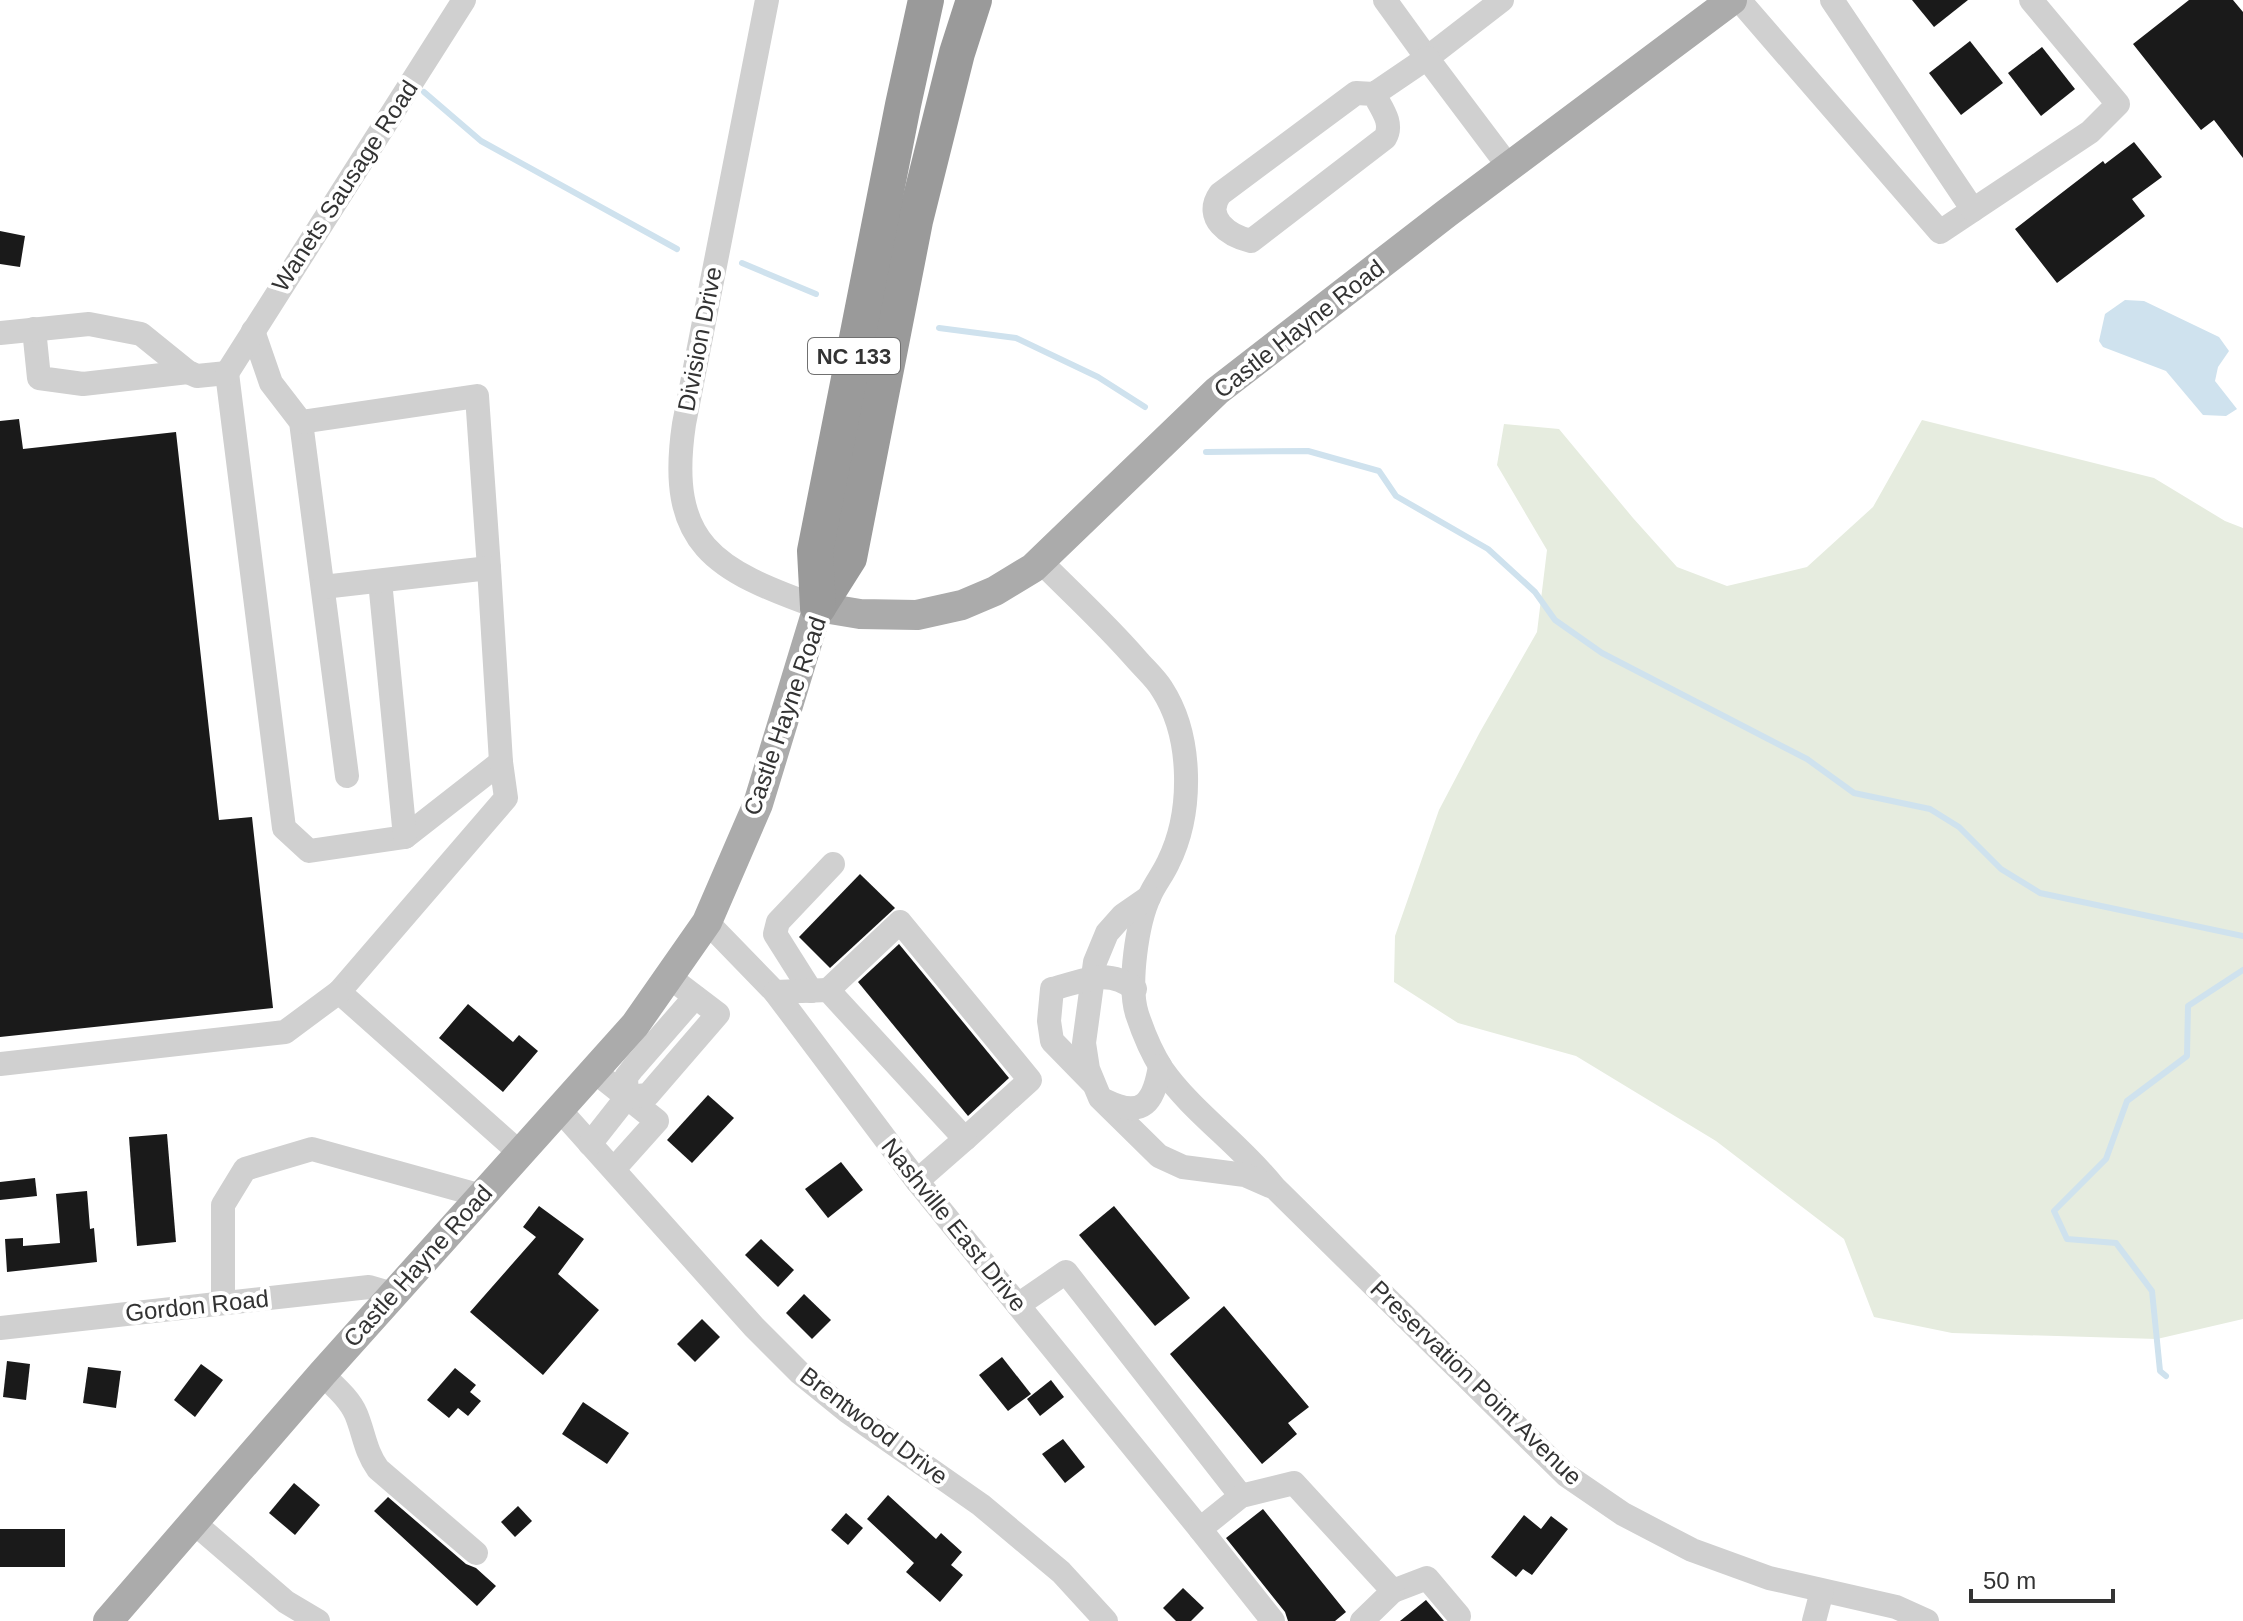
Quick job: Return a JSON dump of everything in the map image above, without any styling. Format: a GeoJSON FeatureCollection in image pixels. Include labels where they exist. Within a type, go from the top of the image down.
{"type":"FeatureCollection","features":[{"type":"Feature","properties":{"kind":"highway"},"geometry":{"type":"LineString","coordinates":[[903,105],[918,0]]}},
{"type":"Feature","properties":{"kind":"highway","name":"NC 133"},"geometry":{"type":"LineString","coordinates":[[818,607],[815,551],[926,0]]}},
{"type":"Feature","properties":{"kind":"highway"},"geometry":{"type":"LineString","coordinates":[[915,221],[926,139],[953,0]]}},
{"type":"Feature","properties":{"kind":"highway","name":"NC 133"},"geometry":{"type":"LineString","coordinates":[[818,607],[849,558],[915,221],[957,53],[974,0]]}},
{"type":"Feature","properties":{"kind":"main road","name":"Castle Hayne Road"},"geometry":{"type":"LineString","coordinates":[[108,1621],[322,1374],[635,1025],[707,922],[758,804],[818,607],[885,615],[932,612],[962,605],[995,591],[1041,562],[1217,391],[1732,0]]}},
{"type":"Feature","properties":{"kind":"street","name":"Wanets Sausage Road"},"geometry":{"type":"LineString","coordinates":[[227,373],[464,0]]}},
{"type":"Feature","properties":{"kind":"street","name":"Division Drive"},"geometry":{"type":"LineString","coordinates":[[767,0],[684,424],[679,457],[680,490],[689,521],[719,561],[745,579],[818,607]]}},
{"type":"Feature","properties":{"kind":"street"},"geometry":{"type":"LineString","coordinates":[[1385,0],[1509,167]]}},
{"type":"Feature","properties":{"kind":"street"},"geometry":{"type":"LineString","coordinates":[[1374,94],[1389,125],[1390,131],[1385,138],[1251,241],[1226,232],[1218,224],[1214,208],[1220,194],[1356,93],[1374,94],[1502,0]]}},
{"type":"Feature","properties":{"kind":"street"},"geometry":{"type":"LineString","coordinates":[[1739,0],[1940,232],[2090,132],[2118,104],[2031,0]]}},
{"type":"Feature","properties":{"kind":"street"},"geometry":{"type":"LineString","coordinates":[[1832,0],[1973,210]]}},
{"type":"Feature","properties":{"kind":"street"},"geometry":{"type":"LineString","coordinates":[[0,333],[89,324],[141,334],[197,376],[227,373],[284,828],[309,851],[405,837],[501,762]]}},
{"type":"Feature","properties":{"kind":"street"},"geometry":{"type":"LineString","coordinates":[[34,329],[39,378],[83,384],[188,372]]}},
{"type":"Feature","properties":{"kind":"street"},"geometry":{"type":"LineString","coordinates":[[253,331],[271,383],[301,422],[347,776]]}},
{"type":"Feature","properties":{"kind":"street"},"geometry":{"type":"LineString","coordinates":[[0,1064],[285,1032],[339,992],[506,798],[477,396],[301,422]]}},
{"type":"Feature","properties":{"kind":"street","name":"Preservation Point Avenue"},"geometry":{"type":"LineString","coordinates":[[1041,562],[1128,649],[1162,688],[1177,719],[1187,776],[1184,818],[1169,862],[1149,897],[1137,944],[1135,989],[1136,1009],[1160,1066],[1172,1082],[1566,1475],[1623,1514],[1692,1550],[1769,1578],[1896,1607],[1927,1621]]}},
{"type":"Feature","properties":{"kind":"street"},"geometry":{"type":"LineString","coordinates":[[323,587],[489,568]]}},
{"type":"Feature","properties":{"kind":"street"},"geometry":{"type":"LineString","coordinates":[[380,581],[405,837]]}},
{"type":"Feature","properties":{"kind":"street"},"geometry":{"type":"LineString","coordinates":[[833,864],[778,922],[775,934],[820,990],[965,1139]]}},
{"type":"Feature","properties":{"kind":"street","name":"Preservation Point Avenue"},"geometry":{"type":"LineString","coordinates":[[1149,897],[1123,915],[1107,933],[1095,962],[1084,1043],[1088,1069],[1098,1092],[1159,1156],[1183,1167],[1245,1175],[1274,1187]]}},
{"type":"Feature","properties":{"kind":"street","name":"Nashville East Drive"},"geometry":{"type":"LineString","coordinates":[[707,922],[775,992],[917,1181],[1273,1621]]}},
{"type":"Feature","properties":{"kind":"street"},"geometry":{"type":"LineString","coordinates":[[775,992],[820,990],[900,922],[1030,1080],[917,1181]]}},
{"type":"Feature","properties":{"kind":"street"},"geometry":{"type":"LineString","coordinates":[[590,1144],[627,1097],[648,1095],[718,1014],[668,976]]}},
{"type":"Feature","properties":{"kind":"street"},"geometry":{"type":"LineString","coordinates":[[1135,989],[1121,978],[1109,976],[1052,989],[1049,1021],[1052,1041],[1098,1092],[1121,1108],[1133,1110],[1147,1102],[1156,1088],[1160,1066]]}},
{"type":"Feature","properties":{"kind":"street"},"geometry":{"type":"LineString","coordinates":[[339,992],[520,1153]]}},
{"type":"Feature","properties":{"kind":"street"},"geometry":{"type":"LineString","coordinates":[[594,1071],[657,1121],[614,1169]]}},
{"type":"Feature","properties":{"kind":"street","name":"Brentwood Drive"},"geometry":{"type":"LineString","coordinates":[[559,1109],[754,1327],[800,1373],[848,1412],[981,1505],[1061,1572],[1106,1621]]}},
{"type":"Feature","properties":{"kind":"street"},"geometry":{"type":"LineString","coordinates":[[223,1303],[223,1205],[245,1169],[312,1149],[482,1196]]}},
{"type":"Feature","properties":{"kind":"street"},"geometry":{"type":"LineString","coordinates":[[1018,1305],[1066,1272],[1241,1496]]}},
{"type":"Feature","properties":{"kind":"street","name":"Gordon Road"},"geometry":{"type":"LineString","coordinates":[[0,1328],[369,1287],[393,1294]]}},
{"type":"Feature","properties":{"kind":"street"},"geometry":{"type":"LineString","coordinates":[[322,1374],[349,1402],[357,1416],[368,1455],[378,1469],[476,1553]]}},
{"type":"Feature","properties":{"kind":"street"},"geometry":{"type":"LineString","coordinates":[[1200,1529],[1241,1496],[1294,1483],[1393,1591]]}},
{"type":"Feature","properties":{"kind":"street"},"geometry":{"type":"LineString","coordinates":[[193,1522],[286,1602],[318,1621]]}},
{"type":"Feature","properties":{"kind":"street"},"geometry":{"type":"LineString","coordinates":[[1362,1621],[1393,1591],[1427,1578],[1459,1616]]}},
{"type":"Feature","properties":{"kind":"street"},"geometry":{"type":"LineString","coordinates":[[1814,1621],[1822,1591]]}},
{"type":"Feature","properties":{"kind":"shaded area"},"geometry":{"type":"Polygon","coordinates":[[[1922,420],[2154,478],[2225,521],[2243,528],[2243,1319],[2157,1339],[1952,1333],[1874,1317],[1844,1239],[1716,1141],[1576,1056],[1458,1023],[1394,982],[1395,936],[1439,810],[1537,632],[1547,550],[1497,465],[1504,424],[1559,429],[1677,567],[1727,586],[1807,567],[1873,507],[1922,420]]]}},
{"type":"Feature","properties":{"kind":"water"},"geometry":{"type":"Polygon","coordinates":[[[2125,300],[2144,301],[2219,337],[2229,351],[2218,367],[2215,381],[2237,409],[2226,416],[2203,415],[2166,371],[2103,347],[2099,341],[2105,314],[2125,300]]]}},
{"type":"Feature","properties":{"kind":"building"},"geometry":{"type":"Polygon","coordinates":[[[1912,0],[1968,0],[1934,27],[1912,0]]]}},
{"type":"Feature","properties":{"kind":"building"},"geometry":{"type":"Polygon","coordinates":[[[2189,0],[2233,0],[2243,12],[2243,158],[2214,120],[2201,130],[2133,44],[2189,0]]]}},
{"type":"Feature","properties":{"kind":"building"},"geometry":{"type":"Polygon","coordinates":[[[1970,41],[2003,83],[1961,115],[1929,73],[1970,41]]]}},
{"type":"Feature","properties":{"kind":"building"},"geometry":{"type":"Polygon","coordinates":[[[2042,47],[2075,89],[2041,116],[2008,73],[2042,47]]]}},
{"type":"Feature","properties":{"kind":"building"},"geometry":{"type":"Polygon","coordinates":[[[2134,142],[2162,177],[2132,199],[2145,216],[2057,283],[2015,229],[2103,161],[2105,164],[2134,142]]]}},
{"type":"Feature","properties":{"kind":"building"},"geometry":{"type":"Polygon","coordinates":[[[0,231],[25,236],[20,267],[0,264],[0,231]]]}},
{"type":"Feature","properties":{"kind":"building"},"geometry":{"type":"Polygon","coordinates":[[[19,419],[23,449],[176,432],[219,820],[252,817],[273,1008],[0,1037],[0,421],[19,419]]]}},
{"type":"Feature","properties":{"kind":"building"},"geometry":{"type":"Polygon","coordinates":[[[860,874],[895,908],[830,968],[799,937],[860,874]]]}},
{"type":"Feature","properties":{"kind":"building"},"geometry":{"type":"Polygon","coordinates":[[[899,944],[1009,1078],[968,1116],[858,982],[899,944]]]}},
{"type":"Feature","properties":{"kind":"building"},"geometry":{"type":"Polygon","coordinates":[[[468,1004],[513,1042],[519,1035],[538,1051],[503,1092],[439,1038],[468,1004]]]}},
{"type":"Feature","properties":{"kind":"building"},"geometry":{"type":"Polygon","coordinates":[[[708,1095],[734,1118],[692,1163],[667,1140],[708,1095]]]}},
{"type":"Feature","properties":{"kind":"building"},"geometry":{"type":"Polygon","coordinates":[[[167,1134],[176,1242],[137,1246],[129,1137],[167,1134]]]}},
{"type":"Feature","properties":{"kind":"building"},"geometry":{"type":"Polygon","coordinates":[[[841,1162],[863,1190],[828,1218],[805,1189],[841,1162]]]}},
{"type":"Feature","properties":{"kind":"building"},"geometry":{"type":"Polygon","coordinates":[[[35,1178],[37,1196],[0,1200],[0,1182],[35,1178]]]}},
{"type":"Feature","properties":{"kind":"building"},"geometry":{"type":"Polygon","coordinates":[[[87,1191],[97,1262],[7,1272],[5,1239],[23,1238],[23,1246],[60,1243],[56,1194],[87,1191]]]}},
{"type":"Feature","properties":{"kind":"building"},"geometry":{"type":"Polygon","coordinates":[[[539,1206],[584,1239],[558,1274],[599,1310],[543,1375],[470,1312],[536,1237],[523,1227],[539,1206]]]}},
{"type":"Feature","properties":{"kind":"building"},"geometry":{"type":"Polygon","coordinates":[[[1114,1206],[1190,1298],[1155,1326],[1079,1235],[1114,1206]]]}},
{"type":"Feature","properties":{"kind":"building"},"geometry":{"type":"Polygon","coordinates":[[[761,1239],[794,1270],[778,1287],[745,1255],[761,1239]]]}},
{"type":"Feature","properties":{"kind":"building"},"geometry":{"type":"Polygon","coordinates":[[[804,1294],[831,1320],[812,1339],[786,1313],[804,1294]]]}},
{"type":"Feature","properties":{"kind":"building"},"geometry":{"type":"Polygon","coordinates":[[[1224,1306],[1309,1407],[1288,1423],[1297,1434],[1262,1464],[1170,1354],[1224,1306]]]}},
{"type":"Feature","properties":{"kind":"building"},"geometry":{"type":"Polygon","coordinates":[[[702,1319],[720,1337],[695,1362],[677,1344],[702,1319]]]}},
{"type":"Feature","properties":{"kind":"building"},"geometry":{"type":"Polygon","coordinates":[[[1002,1357],[1031,1394],[1008,1411],[979,1375],[1002,1357]]]}},
{"type":"Feature","properties":{"kind":"building"},"geometry":{"type":"Polygon","coordinates":[[[7,1361],[30,1364],[26,1400],[3,1397],[7,1361]]]}},
{"type":"Feature","properties":{"kind":"building"},"geometry":{"type":"Polygon","coordinates":[[[201,1364],[223,1380],[195,1417],[174,1400],[201,1364]]]}},
{"type":"Feature","properties":{"kind":"building"},"geometry":{"type":"Polygon","coordinates":[[[88,1367],[121,1371],[116,1408],[83,1403],[88,1367]]]}},
{"type":"Feature","properties":{"kind":"building"},"geometry":{"type":"Polygon","coordinates":[[[455,1368],[476,1385],[470,1392],[481,1401],[468,1416],[458,1408],[449,1418],[427,1400],[455,1368]]]}},
{"type":"Feature","properties":{"kind":"building"},"geometry":{"type":"Polygon","coordinates":[[[1051,1380],[1064,1397],[1040,1416],[1027,1399],[1051,1380]]]}},
{"type":"Feature","properties":{"kind":"building"},"geometry":{"type":"Polygon","coordinates":[[[583,1402],[629,1433],[607,1464],[562,1434],[583,1402]]]}},
{"type":"Feature","properties":{"kind":"building"},"geometry":{"type":"Polygon","coordinates":[[[1063,1439],[1085,1467],[1065,1483],[1042,1454],[1063,1439]]]}},
{"type":"Feature","properties":{"kind":"building"},"geometry":{"type":"Polygon","coordinates":[[[294,1483],[320,1505],[295,1535],[269,1513],[294,1483]]]}},
{"type":"Feature","properties":{"kind":"building"},"geometry":{"type":"Polygon","coordinates":[[[888,1495],[936,1539],[941,1533],[962,1552],[951,1565],[963,1575],[940,1602],[906,1572],[914,1563],[867,1519],[888,1495]]]}},
{"type":"Feature","properties":{"kind":"building"},"geometry":{"type":"Polygon","coordinates":[[[388,1497],[496,1586],[477,1606],[374,1511],[388,1497]]]}},
{"type":"Feature","properties":{"kind":"building"},"geometry":{"type":"Polygon","coordinates":[[[518,1506],[532,1521],[515,1537],[501,1522],[518,1506]]]}},
{"type":"Feature","properties":{"kind":"building"},"geometry":{"type":"Polygon","coordinates":[[[1263,1509],[1346,1612],[1335,1621],[1288,1621],[1285,1612],[1226,1538],[1263,1509]]]}},
{"type":"Feature","properties":{"kind":"building"},"geometry":{"type":"Polygon","coordinates":[[[846,1513],[863,1528],[848,1545],[831,1530],[846,1513]]]}},
{"type":"Feature","properties":{"kind":"building"},"geometry":{"type":"Polygon","coordinates":[[[1524,1515],[1541,1529],[1551,1516],[1568,1529],[1532,1575],[1523,1569],[1516,1577],[1491,1557],[1524,1515]]]}},
{"type":"Feature","properties":{"kind":"building"},"geometry":{"type":"Polygon","coordinates":[[[0,1529],[65,1529],[65,1567],[0,1567],[0,1529]]]}},
{"type":"Feature","properties":{"kind":"building"},"geometry":{"type":"Polygon","coordinates":[[[1183,1588],[1204,1608],[1191,1621],[1176,1621],[1163,1608],[1183,1588]]]}},
{"type":"Feature","properties":{"kind":"building"},"geometry":{"type":"Polygon","coordinates":[[[1426,1600],[1444,1621],[1400,1621],[1426,1600]]]}},
{"type":"Feature","properties":{"kind":"waterway"},"geometry":{"type":"LineString","coordinates":[[424,92],[481,141],[677,249]]}},
{"type":"Feature","properties":{"kind":"waterway"},"geometry":{"type":"LineString","coordinates":[[742,263],[816,294]]}},
{"type":"Feature","properties":{"kind":"waterway"},"geometry":{"type":"LineString","coordinates":[[939,328],[1016,338],[1098,377],[1145,407]]}},
{"type":"Feature","properties":{"kind":"waterway"},"geometry":{"type":"LineString","coordinates":[[1206,452],[1308,451],[1379,471],[1396,496],[1488,549],[1535,592],[1555,620],[1602,653],[1807,759],[1854,793],[1930,809],[1959,827],[2001,869],[2040,893],[2243,936]]}},
{"type":"Feature","properties":{"kind":"waterway"},"geometry":{"type":"LineString","coordinates":[[2166,1376],[2160,1371],[2152,1291],[2116,1243],[2067,1239],[2054,1211],[2106,1159],[2127,1101],[2187,1056],[2188,1006],[2243,970]]}}]}
